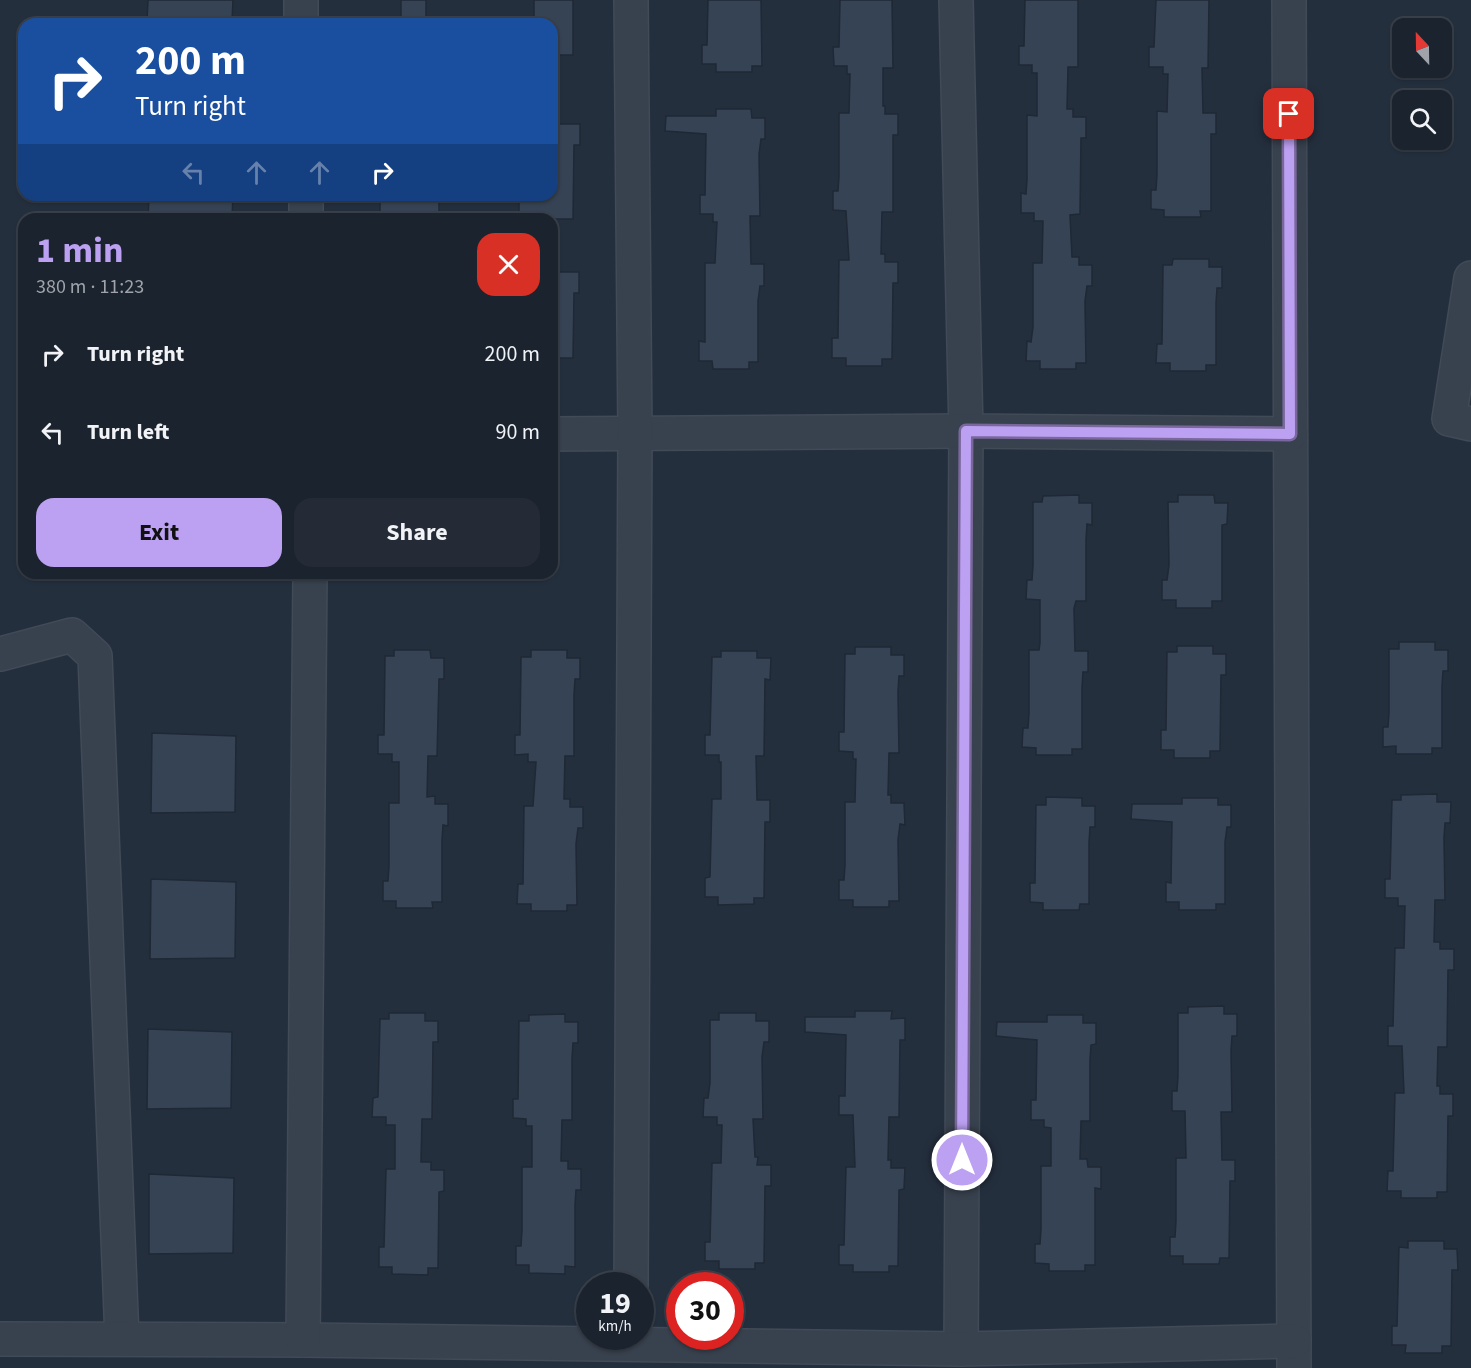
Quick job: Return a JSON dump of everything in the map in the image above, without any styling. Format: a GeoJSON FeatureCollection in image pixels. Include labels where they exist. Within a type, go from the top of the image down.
{"type":"FeatureCollection","features":[{"type":"Feature","properties":{"kind":"street"},"geometry":{"type":"LineString","coordinates":[[301,0],[302,18]]}},
{"type":"Feature","properties":{"kind":"street"},"geometry":{"type":"LineString","coordinates":[[631,0],[635,433],[631,1272]]}},
{"type":"Feature","properties":{"kind":"street"},"geometry":{"type":"LineString","coordinates":[[956,0],[966,431],[961,1349]]}},
{"type":"Feature","properties":{"kind":"street"},"geometry":{"type":"LineString","coordinates":[[654,1343],[759,1357],[961,1349],[1294,1355],[1289,0]]}},
{"type":"Feature","properties":{"kind":"street"},"geometry":{"type":"LineString","coordinates":[[1460,421],[1471,278]]}},
{"type":"Feature","properties":{"kind":"street"},"geometry":{"type":"LineString","coordinates":[[558,434],[966,431],[1290,434]]}},
{"type":"Feature","properties":{"kind":"street"},"geometry":{"type":"LineString","coordinates":[[303,1340],[310,579]]}},
{"type":"Feature","properties":{"kind":"street"},"geometry":{"type":"LineString","coordinates":[[0,654],[72,635],[95,656],[122,1339]]}},
{"type":"Feature","properties":{"kind":"street"},"geometry":{"type":"LineString","coordinates":[[0,1339],[576,1340]]}},
{"type":"Feature","properties":{"kind":"building"},"geometry":{"type":"Polygon","coordinates":[[[148,0],[233,0],[232,18],[147,18],[148,0]]]}},
{"type":"Feature","properties":{"kind":"building"},"geometry":{"type":"Polygon","coordinates":[[[401,0],[426,0],[426,18],[401,18],[401,0]]]}},
{"type":"Feature","properties":{"kind":"building"},"geometry":{"type":"Polygon","coordinates":[[[534,0],[573,0],[573,55],[558,55],[558,18],[534,18],[534,0]]]}},
{"type":"Feature","properties":{"kind":"building"},"geometry":{"type":"Polygon","coordinates":[[[708,0],[761,0],[762,66],[752,66],[752,72],[716,72],[716,64],[702,64],[702,45],[707,45],[708,0]]]}},
{"type":"Feature","properties":{"kind":"building"},"geometry":{"type":"Polygon","coordinates":[[[840,0],[892,0],[893,68],[883,68],[883,106],[885,106],[885,114],[898,114],[898,135],[893,135],[893,212],[882,212],[881,254],[885,254],[885,262],[898,262],[898,283],[893,283],[892,359],[882,359],[882,366],[846,366],[846,358],[832,358],[832,338],[838,338],[839,260],[849,260],[846,211],[833,210],[833,191],[838,191],[839,176],[839,113],[849,113],[850,74],[847,74],[847,66],[834,66],[833,47],[839,47],[840,0]]]}},
{"type":"Feature","properties":{"kind":"building"},"geometry":{"type":"Polygon","coordinates":[[[1025,0],[1078,0],[1078,67],[1068,67],[1067,109],[1073,109],[1073,117],[1086,117],[1086,138],[1081,138],[1080,214],[1070,215],[1072,257],[1079,257],[1079,265],[1092,265],[1092,286],[1087,286],[1085,301],[1086,363],[1076,363],[1076,369],[1040,369],[1040,361],[1026,361],[1027,341],[1031,342],[1033,327],[1033,263],[1042,263],[1043,221],[1034,221],[1034,213],[1021,213],[1021,193],[1026,194],[1027,179],[1027,115],[1037,116],[1037,73],[1032,73],[1032,65],[1019,65],[1019,46],[1024,46],[1025,0]]]}},
{"type":"Feature","properties":{"kind":"building"},"geometry":{"type":"Polygon","coordinates":[[[1156,0],[1209,0],[1208,68],[1202,68],[1203,113],[1216,113],[1216,134],[1211,134],[1211,211],[1200,211],[1201,217],[1164,217],[1164,210],[1151,209],[1151,190],[1156,190],[1157,174],[1157,111],[1167,112],[1168,74],[1163,74],[1163,67],[1149,67],[1149,47],[1154,47],[1156,0]]]}},
{"type":"Feature","properties":{"kind":"building"},"geometry":{"type":"Polygon","coordinates":[[[716,109],[751,109],[752,118],[765,118],[765,139],[761,139],[759,154],[760,216],[750,216],[751,264],[764,264],[764,286],[760,286],[758,301],[758,362],[749,362],[749,369],[713,369],[712,361],[699,361],[699,341],[705,342],[705,263],[715,263],[717,222],[713,222],[713,214],[700,214],[700,195],[705,195],[706,134],[665,131],[666,116],[716,116],[716,109]]]}},
{"type":"Feature","properties":{"kind":"building"},"geometry":{"type":"Polygon","coordinates":[[[558,124],[580,124],[580,145],[574,145],[573,219],[558,219],[558,213],[519,213],[519,201],[558,201],[558,124]]]}},
{"type":"Feature","properties":{"kind":"building"},"geometry":{"type":"Polygon","coordinates":[[[149,201],[233,201],[232,213],[148,213],[149,201]]]}},
{"type":"Feature","properties":{"kind":"building"},"geometry":{"type":"Polygon","coordinates":[[[380,201],[439,201],[439,213],[380,213],[380,201]]]}},
{"type":"Feature","properties":{"kind":"building"},"geometry":{"type":"Polygon","coordinates":[[[1173,259],[1209,259],[1209,267],[1222,267],[1222,288],[1217,288],[1216,303],[1216,365],[1206,365],[1206,371],[1170,371],[1170,363],[1156,363],[1157,344],[1162,344],[1163,265],[1172,265],[1173,259]]]}},
{"type":"Feature","properties":{"kind":"building"},"geometry":{"type":"Polygon","coordinates":[[[558,272],[579,272],[579,293],[574,293],[573,358],[558,358],[558,272]]]}},
{"type":"Feature","properties":{"kind":"building"},"geometry":{"type":"Polygon","coordinates":[[[1079,495],[1079,503],[1092,503],[1092,525],[1087,524],[1086,540],[1086,601],[1076,601],[1074,608],[1075,651],[1088,651],[1088,672],[1083,672],[1082,688],[1082,749],[1072,749],[1072,755],[1036,755],[1036,748],[1022,747],[1023,728],[1028,728],[1029,650],[1039,650],[1040,643],[1040,600],[1026,599],[1027,580],[1032,580],[1033,502],[1042,502],[1043,496],[1079,495]]]}},
{"type":"Feature","properties":{"kind":"building"},"geometry":{"type":"Polygon","coordinates":[[[1178,495],[1214,495],[1215,503],[1228,503],[1227,524],[1222,525],[1222,601],[1212,601],[1212,608],[1176,608],[1176,600],[1162,600],[1162,580],[1167,580],[1169,565],[1168,502],[1178,502],[1178,495]]]}},
{"type":"Feature","properties":{"kind":"building"},"geometry":{"type":"Polygon","coordinates":[[[1399,642],[1435,642],[1435,650],[1448,650],[1448,671],[1443,671],[1442,686],[1442,748],[1432,748],[1432,754],[1396,754],[1396,746],[1383,747],[1383,727],[1388,727],[1389,712],[1389,649],[1399,649],[1399,642]]]}},
{"type":"Feature","properties":{"kind":"building"},"geometry":{"type":"Polygon","coordinates":[[[1177,646],[1213,646],[1213,654],[1226,654],[1226,675],[1221,675],[1220,751],[1210,751],[1210,758],[1174,758],[1174,750],[1161,750],[1161,730],[1166,730],[1167,652],[1177,652],[1177,646]]]}},
{"type":"Feature","properties":{"kind":"building"},"geometry":{"type":"Polygon","coordinates":[[[855,647],[891,647],[891,655],[904,655],[904,676],[899,676],[898,692],[899,753],[889,753],[888,795],[891,795],[891,803],[904,803],[905,825],[900,824],[898,840],[899,901],[889,901],[889,907],[853,907],[853,900],[839,900],[839,880],[844,880],[845,865],[845,802],[855,802],[856,759],[853,759],[853,752],[839,751],[839,732],[844,732],[845,654],[855,654],[855,647]]]}},
{"type":"Feature","properties":{"kind":"building"},"geometry":{"type":"Polygon","coordinates":[[[394,650],[430,650],[431,658],[444,658],[444,679],[439,679],[437,756],[428,756],[427,797],[435,796],[435,804],[448,804],[448,826],[443,825],[442,841],[442,902],[432,902],[433,908],[396,908],[396,901],[383,901],[383,881],[388,881],[389,866],[389,803],[399,803],[399,762],[392,762],[392,754],[378,754],[378,735],[384,735],[385,656],[394,656],[394,650]]]}},
{"type":"Feature","properties":{"kind":"building"},"geometry":{"type":"Polygon","coordinates":[[[531,650],[567,650],[567,658],[580,658],[580,679],[575,679],[574,695],[574,756],[565,756],[564,799],[570,799],[570,807],[583,807],[583,828],[578,828],[576,844],[577,905],[567,905],[567,911],[531,911],[531,904],[517,904],[518,884],[523,884],[524,806],[533,806],[536,762],[528,762],[528,754],[515,755],[515,735],[520,735],[521,657],[531,657],[531,650]]]}},
{"type":"Feature","properties":{"kind":"building"},"geometry":{"type":"Polygon","coordinates":[[[721,651],[757,651],[757,658],[771,658],[770,680],[765,679],[764,756],[756,756],[757,800],[770,800],[770,822],[765,822],[764,898],[754,898],[754,904],[718,905],[718,897],[705,897],[705,878],[710,877],[712,799],[721,799],[721,762],[719,762],[719,755],[705,755],[705,735],[710,735],[712,657],[721,657],[721,651]]]}},
{"type":"Feature","properties":{"kind":"building"},"geometry":{"type":"Polygon","coordinates":[[[152,733],[236,736],[235,812],[151,813],[152,733]]]}},
{"type":"Feature","properties":{"kind":"building"},"geometry":{"type":"Polygon","coordinates":[[[1437,794],[1437,802],[1451,802],[1450,823],[1445,823],[1444,838],[1445,900],[1435,900],[1434,942],[1440,942],[1440,949],[1454,949],[1454,970],[1448,970],[1447,1047],[1438,1047],[1437,1086],[1440,1086],[1440,1094],[1453,1094],[1453,1116],[1448,1116],[1447,1192],[1437,1192],[1437,1198],[1401,1198],[1401,1191],[1387,1191],[1388,1171],[1393,1171],[1395,1093],[1404,1093],[1402,1046],[1388,1046],[1388,1026],[1393,1026],[1395,948],[1404,948],[1405,906],[1398,906],[1398,898],[1385,898],[1385,879],[1390,879],[1392,800],[1401,800],[1401,795],[1437,794]]]}},
{"type":"Feature","properties":{"kind":"building"},"geometry":{"type":"Polygon","coordinates":[[[1046,797],[1082,798],[1082,806],[1095,806],[1095,827],[1090,827],[1089,843],[1089,904],[1080,904],[1079,910],[1043,910],[1043,903],[1030,902],[1030,883],[1035,883],[1036,805],[1046,805],[1046,797]]]}},
{"type":"Feature","properties":{"kind":"building"},"geometry":{"type":"Polygon","coordinates":[[[1182,798],[1218,798],[1218,805],[1231,805],[1231,827],[1227,827],[1225,842],[1225,904],[1216,904],[1216,910],[1179,910],[1179,902],[1166,902],[1166,882],[1171,883],[1172,822],[1131,819],[1132,804],[1182,804],[1182,798]]]}},
{"type":"Feature","properties":{"kind":"building"},"geometry":{"type":"Polygon","coordinates":[[[151,879],[236,882],[235,958],[150,959],[151,879]]]}},
{"type":"Feature","properties":{"kind":"building"},"geometry":{"type":"Polygon","coordinates":[[[1224,1006],[1224,1014],[1237,1014],[1237,1036],[1232,1036],[1231,1051],[1232,1112],[1221,1112],[1222,1160],[1235,1160],[1235,1181],[1230,1181],[1229,1258],[1220,1258],[1219,1264],[1183,1264],[1183,1256],[1170,1256],[1170,1237],[1175,1237],[1176,1221],[1176,1158],[1186,1158],[1185,1111],[1172,1111],[1172,1091],[1177,1091],[1178,1076],[1178,1013],[1188,1013],[1188,1007],[1224,1006]]]}},
{"type":"Feature","properties":{"kind":"building"},"geometry":{"type":"Polygon","coordinates":[[[855,1011],[892,1011],[891,1019],[905,1018],[905,1040],[900,1040],[899,1117],[889,1117],[888,1160],[891,1160],[891,1168],[905,1168],[904,1189],[899,1190],[898,1266],[889,1266],[889,1272],[853,1272],[853,1265],[839,1265],[839,1245],[844,1245],[846,1167],[855,1167],[853,1115],[839,1115],[839,1096],[845,1096],[846,1035],[805,1032],[805,1017],[855,1017],[855,1011]]]}},
{"type":"Feature","properties":{"kind":"building"},"geometry":{"type":"Polygon","coordinates":[[[389,1013],[425,1013],[425,1021],[438,1021],[438,1042],[433,1042],[432,1119],[422,1119],[421,1162],[431,1162],[431,1170],[444,1170],[444,1191],[439,1192],[438,1268],[428,1268],[428,1275],[392,1274],[392,1267],[379,1267],[379,1247],[384,1247],[386,1169],[395,1169],[395,1125],[386,1125],[386,1117],[372,1117],[373,1098],[378,1097],[380,1019],[389,1019],[389,1013]]]}},
{"type":"Feature","properties":{"kind":"building"},"geometry":{"type":"Polygon","coordinates":[[[719,1013],[756,1013],[756,1021],[769,1021],[769,1042],[764,1042],[762,1057],[763,1119],[753,1119],[757,1165],[771,1165],[771,1186],[765,1186],[764,1263],[755,1263],[755,1269],[719,1269],[719,1261],[705,1261],[705,1242],[710,1242],[712,1163],[721,1163],[722,1125],[717,1125],[717,1117],[703,1117],[704,1098],[708,1098],[710,1083],[710,1020],[719,1020],[719,1013]]]}},
{"type":"Feature","properties":{"kind":"building"},"geometry":{"type":"Polygon","coordinates":[[[565,1014],[565,1022],[578,1022],[578,1043],[573,1043],[572,1059],[572,1120],[562,1120],[561,1161],[568,1161],[568,1169],[581,1169],[581,1190],[576,1190],[575,1205],[575,1267],[565,1266],[565,1274],[529,1273],[529,1265],[516,1265],[516,1246],[521,1246],[522,1230],[522,1167],[532,1167],[532,1126],[526,1126],[526,1119],[513,1118],[513,1099],[518,1099],[519,1021],[529,1021],[529,1015],[565,1014]]]}},
{"type":"Feature","properties":{"kind":"building"},"geometry":{"type":"Polygon","coordinates":[[[1047,1015],[1083,1015],[1083,1023],[1096,1023],[1096,1044],[1091,1045],[1090,1060],[1090,1121],[1081,1121],[1080,1159],[1087,1159],[1088,1167],[1101,1167],[1101,1189],[1095,1188],[1095,1265],[1085,1265],[1085,1271],[1049,1271],[1049,1264],[1035,1263],[1035,1244],[1040,1244],[1041,1229],[1041,1166],[1051,1166],[1051,1128],[1044,1127],[1044,1120],[1031,1120],[1031,1100],[1036,1100],[1037,1040],[996,1036],[997,1022],[1047,1022],[1047,1015]]]}},
{"type":"Feature","properties":{"kind":"building"},"geometry":{"type":"Polygon","coordinates":[[[148,1029],[232,1032],[231,1108],[147,1109],[148,1029]]]}},
{"type":"Feature","properties":{"kind":"building"},"geometry":{"type":"Polygon","coordinates":[[[149,1174],[234,1178],[233,1253],[149,1254],[149,1174]]]}},
{"type":"Feature","properties":{"kind":"building"},"geometry":{"type":"Polygon","coordinates":[[[1408,1241],[1444,1241],[1444,1249],[1457,1249],[1458,1270],[1452,1270],[1451,1346],[1442,1346],[1442,1353],[1405,1353],[1406,1345],[1392,1345],[1392,1326],[1397,1326],[1399,1247],[1408,1248],[1408,1241]]]}},
{"type":"Feature","properties":{"kind":"route"},"geometry":{"type":"LineString","coordinates":[[962,1160],[966,431],[1290,434],[1289,114]]}}]}
